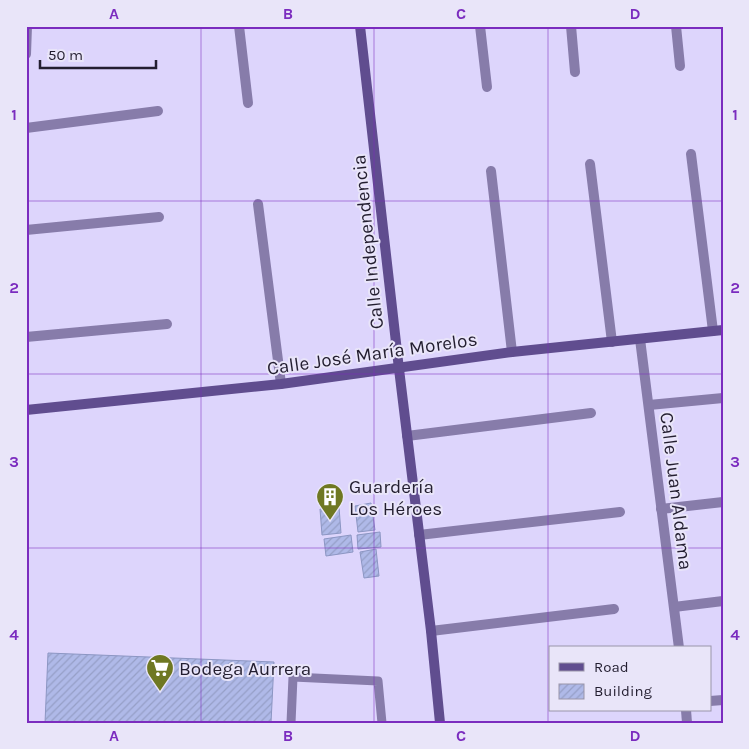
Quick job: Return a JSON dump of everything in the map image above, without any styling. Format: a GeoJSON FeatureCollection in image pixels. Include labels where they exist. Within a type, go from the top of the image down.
{"type":"FeatureCollection","features":[{"type":"Feature","properties":{"kind":"street"},"geometry":{"type":"LineString","coordinates":[[26,54],[28,26]]}},
{"type":"Feature","properties":{"kind":"street"},"geometry":{"type":"LineString","coordinates":[[239,26],[248,102]]}},
{"type":"Feature","properties":{"kind":"street","name":"Calle Independencia"},"geometry":{"type":"LineString","coordinates":[[360,26],[398,369],[431,631],[440,723]]}},
{"type":"Feature","properties":{"kind":"street"},"geometry":{"type":"LineString","coordinates":[[480,26],[487,87]]}},
{"type":"Feature","properties":{"kind":"street"},"geometry":{"type":"LineString","coordinates":[[570,26],[575,72]]}},
{"type":"Feature","properties":{"kind":"street"},"geometry":{"type":"LineString","coordinates":[[676,26],[680,66]]}},
{"type":"Feature","properties":{"kind":"street"},"geometry":{"type":"LineString","coordinates":[[26,128],[158,112]]}},
{"type":"Feature","properties":{"kind":"street"},"geometry":{"type":"LineString","coordinates":[[691,154],[718,331]]}},
{"type":"Feature","properties":{"kind":"street"},"geometry":{"type":"LineString","coordinates":[[590,164],[612,342]]}},
{"type":"Feature","properties":{"kind":"street"},"geometry":{"type":"LineString","coordinates":[[491,171],[512,352]]}},
{"type":"Feature","properties":{"kind":"street"},"geometry":{"type":"LineString","coordinates":[[258,204],[280,384]]}},
{"type":"Feature","properties":{"kind":"street"},"geometry":{"type":"LineString","coordinates":[[26,230],[158,217]]}},
{"type":"Feature","properties":{"kind":"street"},"geometry":{"type":"LineString","coordinates":[[26,337],[167,324]]}},
{"type":"Feature","properties":{"kind":"street","name":"Calle José María Morelos"},"geometry":{"type":"LineString","coordinates":[[26,410],[280,384],[512,352],[718,331]]}},
{"type":"Feature","properties":{"kind":"street","name":"Calle Juan Aldama"},"geometry":{"type":"LineString","coordinates":[[640,339],[679,646]]}},
{"type":"Feature","properties":{"kind":"street"},"geometry":{"type":"LineString","coordinates":[[649,406],[723,398]]}},
{"type":"Feature","properties":{"kind":"street"},"geometry":{"type":"LineString","coordinates":[[406,436],[591,413]]}},
{"type":"Feature","properties":{"kind":"street"},"geometry":{"type":"LineString","coordinates":[[661,510],[723,502]]}},
{"type":"Feature","properties":{"kind":"street"},"geometry":{"type":"LineString","coordinates":[[419,535],[620,512]]}},
{"type":"Feature","properties":{"kind":"street"},"geometry":{"type":"LineString","coordinates":[[674,607],[723,602]]}},
{"type":"Feature","properties":{"kind":"street"},"geometry":{"type":"LineString","coordinates":[[431,631],[614,609]]}},
{"type":"Feature","properties":{"kind":"lane"},"geometry":{"type":"LineString","coordinates":[[291,723],[293,677],[378,681],[382,723]]}},
{"type":"Feature","properties":{"kind":"building","name":"Guardería Los Héroes"},"geometry":{"type":"Polygon","coordinates":[[[371,503],[375,530],[358,532],[355,506],[371,503]]]}},
{"type":"Feature","properties":{"kind":"building","name":"Guardería Los Héroes"},"geometry":{"type":"Polygon","coordinates":[[[339,507],[341,533],[322,535],[320,509],[339,507]]]}},
{"type":"Feature","properties":{"kind":"building","name":"Guardería Los Héroes"},"geometry":{"type":"Polygon","coordinates":[[[380,532],[381,547],[358,549],[357,535],[380,532]]]}},
{"type":"Feature","properties":{"kind":"building","name":"Guardería Los Héroes"},"geometry":{"type":"Polygon","coordinates":[[[351,535],[353,552],[326,556],[324,539],[351,535]]]}},
{"type":"Feature","properties":{"kind":"building","name":"Guardería Los Héroes"},"geometry":{"type":"Polygon","coordinates":[[[376,549],[379,576],[364,578],[360,552],[376,549]]]}},
{"type":"Feature","properties":{"kind":"building","name":"Bodega Aurrera"},"geometry":{"type":"Polygon","coordinates":[[[48,653],[274,662],[271,723],[45,723],[48,653]]]}},
{"type":"Feature","properties":{"kind":"place","name":"Guardería Los Héroes"},"geometry":{"type":"Point","coordinates":[330,521]}},
{"type":"Feature","properties":{"kind":"place","name":"Bodega Aurrera"},"geometry":{"type":"Point","coordinates":[160,692]}}]}
